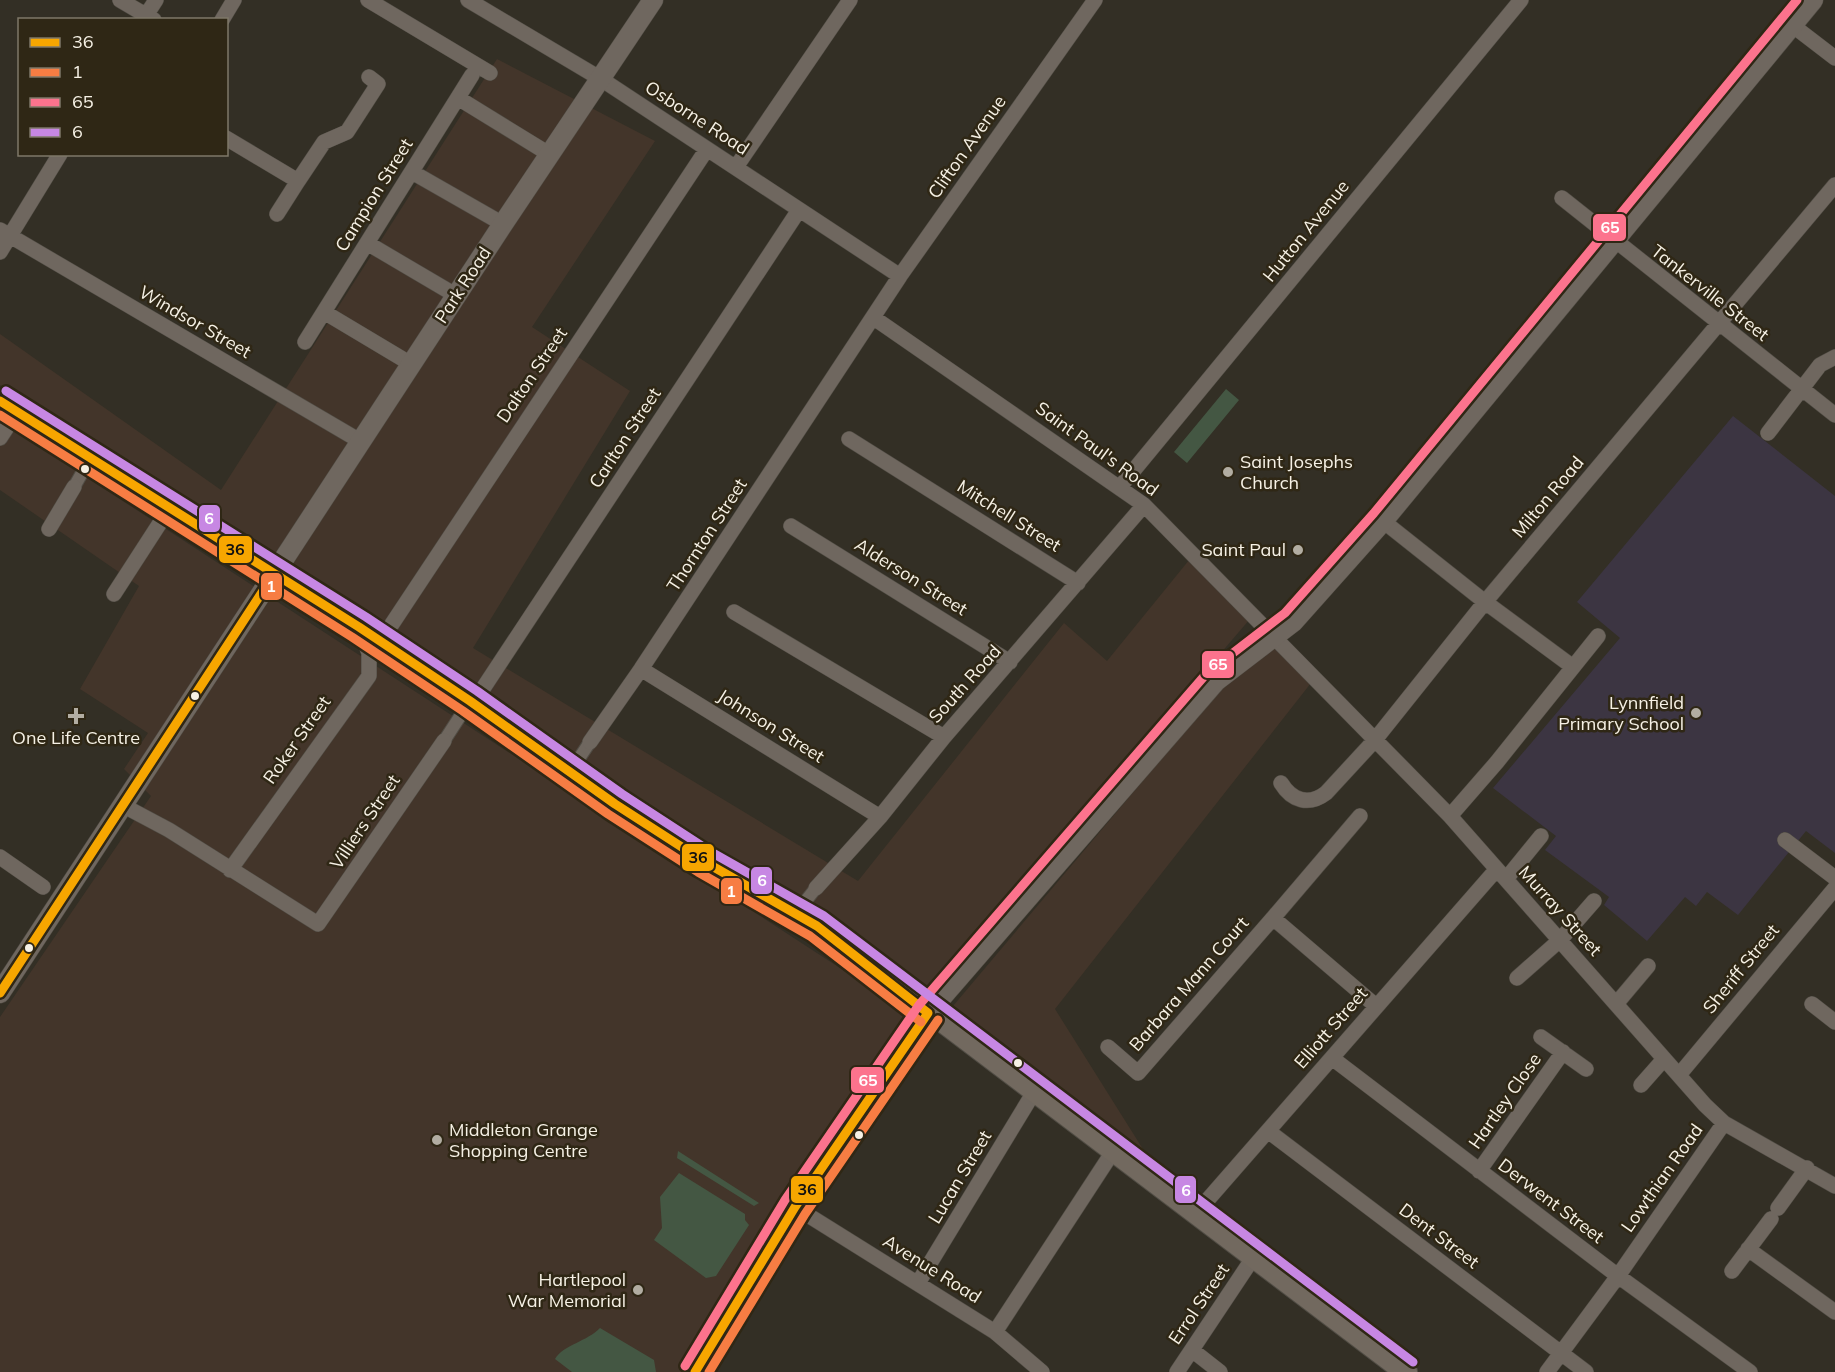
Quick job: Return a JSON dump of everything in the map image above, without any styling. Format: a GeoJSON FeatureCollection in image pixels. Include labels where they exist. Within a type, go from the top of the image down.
{"type":"FeatureCollection","features":[{"type":"Feature","properties":{"kind":"main road"},"geometry":{"type":"LineString","coordinates":[[8,407],[359,627],[477,694],[570,772],[705,862],[817,926],[1406,1372]]}},
{"type":"Feature","properties":{"kind":"street"},"geometry":{"type":"LineString","coordinates":[[120,0],[147,18],[156,0]]}},
{"type":"Feature","properties":{"kind":"street"},"geometry":{"type":"LineString","coordinates":[[223,18],[234,0]]}},
{"type":"Feature","properties":{"kind":"street"},"geometry":{"type":"LineString","coordinates":[[368,0],[490,73]]}},
{"type":"Feature","properties":{"kind":"street","name":"Osborne Road"},"geometry":{"type":"LineString","coordinates":[[468,0],[601,79],[900,276]]}},
{"type":"Feature","properties":{"kind":"street","name":"Park Road"},"geometry":{"type":"LineString","coordinates":[[0,993],[360,441],[653,0]]}},
{"type":"Feature","properties":{"kind":"street"},"geometry":{"type":"LineString","coordinates":[[736,167],[850,0]]}},
{"type":"Feature","properties":{"kind":"street","name":"Clifton Avenue"},"geometry":{"type":"LineString","coordinates":[[874,318],[900,276],[1095,0]]}},
{"type":"Feature","properties":{"kind":"street","name":"Hutton Avenue"},"geometry":{"type":"LineString","coordinates":[[1120,487],[1521,0]]}},
{"type":"Feature","properties":{"kind":"street"},"geometry":{"type":"LineString","coordinates":[[695,1372],[795,1207],[928,1012],[1216,681],[1293,622],[1383,521],[1813,0]]}},
{"type":"Feature","properties":{"kind":"street"},"geometry":{"type":"LineString","coordinates":[[1792,25],[1835,58]]}},
{"type":"Feature","properties":{"kind":"street","name":"Campion Street"},"geometry":{"type":"LineString","coordinates":[[305,342],[472,75]]}},
{"type":"Feature","properties":{"kind":"street"},"geometry":{"type":"LineString","coordinates":[[277,214],[324,142],[347,132],[378,84],[369,77]]}},
{"type":"Feature","properties":{"kind":"street"},"geometry":{"type":"LineString","coordinates":[[458,98],[549,154]]}},
{"type":"Feature","properties":{"kind":"street"},"geometry":{"type":"LineString","coordinates":[[228,139],[298,181]]}},
{"type":"Feature","properties":{"kind":"street","name":"Dalton Street"},"geometry":{"type":"LineString","coordinates":[[392,624],[707,149]]}},
{"type":"Feature","properties":{"kind":"street"},"geometry":{"type":"LineString","coordinates":[[0,252],[5,233],[59,156]]}},
{"type":"Feature","properties":{"kind":"street"},"geometry":{"type":"LineString","coordinates":[[412,172],[503,224]]}},
{"type":"Feature","properties":{"kind":"street","name":"Milton Road"},"geometry":{"type":"LineString","coordinates":[[1281,783],[1293,797],[1302,800],[1317,799],[1374,741],[1485,602],[1835,184]]}},
{"type":"Feature","properties":{"kind":"street","name":"Tankerville Street"},"geometry":{"type":"LineString","coordinates":[[1562,198],[1614,242],[1835,416]]}},
{"type":"Feature","properties":{"kind":"street","name":"Carlton Street"},"geometry":{"type":"LineString","coordinates":[[477,694],[799,210]]}},
{"type":"Feature","properties":{"kind":"street","name":"Windsor Street"},"geometry":{"type":"LineString","coordinates":[[5,233],[360,441]]}},
{"type":"Feature","properties":{"kind":"street"},"geometry":{"type":"LineString","coordinates":[[367,243],[457,296]]}},
{"type":"Feature","properties":{"kind":"street"},"geometry":{"type":"LineString","coordinates":[[324,312],[411,364]]}},
{"type":"Feature","properties":{"kind":"street","name":"Saint Paul's Road"},"geometry":{"type":"LineString","coordinates":[[874,318],[1144,505],[1276,637]]}},
{"type":"Feature","properties":{"kind":"street","name":"Thornton Street"},"geometry":{"type":"LineString","coordinates":[[570,772],[874,318]]}},
{"type":"Feature","properties":{"kind":"street"},"geometry":{"type":"LineString","coordinates":[[1768,433],[1820,365],[1835,357]]}},
{"type":"Feature","properties":{"kind":"street"},"geometry":{"type":"LineString","coordinates":[[0,438],[8,407]]}},
{"type":"Feature","properties":{"kind":"street","name":"Mitchell Street"},"geometry":{"type":"LineString","coordinates":[[849,439],[1077,583]]}},
{"type":"Feature","properties":{"kind":"street"},"geometry":{"type":"LineString","coordinates":[[49,529],[90,459]]}},
{"type":"Feature","properties":{"kind":"street","name":"South Road"},"geometry":{"type":"LineString","coordinates":[[816,888],[1144,505]]}},
{"type":"Feature","properties":{"kind":"street"},"geometry":{"type":"LineString","coordinates":[[114,594],[169,509]]}},
{"type":"Feature","properties":{"kind":"street"},"geometry":{"type":"LineString","coordinates":[[1383,521],[1485,602],[1573,667]]}},
{"type":"Feature","properties":{"kind":"street","name":"Alderson Street"},"geometry":{"type":"LineString","coordinates":[[791,526],[1011,662]]}},
{"type":"Feature","properties":{"kind":"street"},"geometry":{"type":"LineString","coordinates":[[734,612],[944,737]]}},
{"type":"Feature","properties":{"kind":"street","name":"Roker Street"},"geometry":{"type":"LineString","coordinates":[[230,870],[347,703],[369,676],[369,653],[359,627]]}},
{"type":"Feature","properties":{"kind":"street"},"geometry":{"type":"LineString","coordinates":[[1450,816],[1598,636]]}},
{"type":"Feature","properties":{"kind":"street","name":"Murray Street"},"geometry":{"type":"LineString","coordinates":[[1276,637],[1374,741],[1450,816],[1617,1004],[1633,1027],[1724,1123],[1835,1185]]}},
{"type":"Feature","properties":{"kind":"street","name":"Johnson Street"},"geometry":{"type":"LineString","coordinates":[[641,669],[880,816]]}},
{"type":"Feature","properties":{"kind":"street"},"geometry":{"type":"LineString","coordinates":[[444,741],[477,694]]}},
{"type":"Feature","properties":{"kind":"street","name":"Villiers Street"},"geometry":{"type":"LineString","coordinates":[[230,870],[318,924],[444,741]]}},
{"type":"Feature","properties":{"kind":"street"},"geometry":{"type":"LineString","coordinates":[[123,805],[169,830],[230,870]]}},
{"type":"Feature","properties":{"kind":"street","name":"Barbara Mann Court"},"geometry":{"type":"LineString","coordinates":[[1108,1047],[1138,1073],[1360,816]]}},
{"type":"Feature","properties":{"kind":"street","name":"Elliott Street"},"geometry":{"type":"LineString","coordinates":[[1197,1212],[1377,1006],[1541,836]]}},
{"type":"Feature","properties":{"kind":"street"},"geometry":{"type":"LineString","coordinates":[[1785,840],[1835,878]]}},
{"type":"Feature","properties":{"kind":"street"},"geometry":{"type":"LineString","coordinates":[[0,857],[43,887]]}},
{"type":"Feature","properties":{"kind":"street"},"geometry":{"type":"LineString","coordinates":[[796,913],[816,888]]}},
{"type":"Feature","properties":{"kind":"street","name":"Sheriff Street"},"geometry":{"type":"LineString","coordinates":[[1679,1075],[1835,888]]}},
{"type":"Feature","properties":{"kind":"street"},"geometry":{"type":"LineString","coordinates":[[1517,978],[1560,940],[1594,901]]}},
{"type":"Feature","properties":{"kind":"street","name":"Barbara Mann Court"},"geometry":{"type":"LineString","coordinates":[[1273,918],[1377,1006]]}},
{"type":"Feature","properties":{"kind":"street"},"geometry":{"type":"LineString","coordinates":[[1617,1004],[1648,966]]}},
{"type":"Feature","properties":{"kind":"street"},"geometry":{"type":"LineString","coordinates":[[1812,1004],[1835,1022]]}},
{"type":"Feature","properties":{"kind":"street","name":"Hartley Close"},"geometry":{"type":"LineString","coordinates":[[1541,1036],[1586,1069]]}},
{"type":"Feature","properties":{"kind":"street","name":"Hartley Close"},"geometry":{"type":"LineString","coordinates":[[1479,1171],[1563,1053]]}},
{"type":"Feature","properties":{"kind":"street","name":"Derwent Street"},"geometry":{"type":"LineString","coordinates":[[1332,1058],[1618,1276],[1750,1372]]}},
{"type":"Feature","properties":{"kind":"street"},"geometry":{"type":"LineString","coordinates":[[1641,1085],[1664,1059]]}},
{"type":"Feature","properties":{"kind":"street","name":"Lucan Street"},"geometry":{"type":"LineString","coordinates":[[918,1282],[1034,1092]]}},
{"type":"Feature","properties":{"kind":"street","name":"Lowthian Road"},"geometry":{"type":"LineString","coordinates":[[1547,1372],[1618,1276],[1724,1123]]}},
{"type":"Feature","properties":{"kind":"street","name":"Dent Street"},"geometry":{"type":"LineString","coordinates":[[1268,1131],[1586,1372]]}},
{"type":"Feature","properties":{"kind":"street"},"geometry":{"type":"LineString","coordinates":[[995,1332],[1114,1150]]}},
{"type":"Feature","properties":{"kind":"street"},"geometry":{"type":"LineString","coordinates":[[1732,1271],[1807,1168]]}},
{"type":"Feature","properties":{"kind":"street","name":"Avenue Road"},"geometry":{"type":"LineString","coordinates":[[795,1207],[995,1332],[1042,1372]]}},
{"type":"Feature","properties":{"kind":"street"},"geometry":{"type":"LineString","coordinates":[[1748,1249],[1835,1312]]}},
{"type":"Feature","properties":{"kind":"street","name":"Errol Street"},"geometry":{"type":"LineString","coordinates":[[1177,1372],[1253,1258]]}},
{"type":"Feature","properties":{"kind":"street"},"geometry":{"type":"LineString","coordinates":[[1192,1350],[1221,1372]]}},
{"type":"Feature","properties":{"kind":"shaded area"},"geometry":{"type":"Polygon","coordinates":[[[497,59],[655,141],[532,327],[630,391],[473,648],[858,881],[1064,623],[1107,661],[1194,554],[1256,612],[926,997],[386,630],[0,385],[0,334],[221,490],[497,59]]]}},
{"type":"Feature","properties":{"kind":"shaded area","name":"Lynnfield Primary School"},"geometry":{"type":"Polygon","coordinates":[[[1733,416],[1835,496],[1835,853],[1806,831],[1738,915],[1707,892],[1696,906],[1685,897],[1647,941],[1604,905],[1609,897],[1545,850],[1556,836],[1493,788],[1620,638],[1577,602],[1733,416]]]}},
{"type":"Feature","properties":{"kind":"shaded area"},"geometry":{"type":"Polygon","coordinates":[[[0,421],[912,1015],[684,1372],[0,1372],[0,1017],[151,796],[124,769],[148,733],[80,689],[139,586],[0,490],[0,421]]]}},
{"type":"Feature","properties":{"kind":"shaded area"},"geometry":{"type":"Polygon","coordinates":[[[1265,636],[1311,683],[1055,1009],[1146,1154],[1043,1084],[948,1012],[1265,636]]]}},
{"type":"Feature","properties":{"kind":"green space"},"geometry":{"type":"Polygon","coordinates":[[[1226,389],[1239,400],[1187,463],[1174,452],[1226,389]]]}},
{"type":"Feature","properties":{"kind":"green space"},"geometry":{"type":"Polygon","coordinates":[[[678,1151],[759,1203],[754,1206],[677,1158],[678,1151]]]}},
{"type":"Feature","properties":{"kind":"green space"},"geometry":{"type":"Polygon","coordinates":[[[679,1173],[745,1214],[745,1220],[749,1225],[716,1276],[706,1278],[654,1240],[662,1228],[660,1197],[679,1173]]]}},
{"type":"Feature","properties":{"kind":"green space"},"geometry":{"type":"Polygon","coordinates":[[[600,1328],[654,1360],[656,1372],[572,1372],[555,1359],[564,1350],[600,1328]]]}},
{"type":"Feature","properties":{"kind":"transit line","name":"65"},"geometry":{"type":"LineString","coordinates":[[685,1366],[785,1200],[919,1005],[1207,673],[1285,613],[1374,513],[1797,0]]}},
{"type":"Feature","properties":{"kind":"transit line","name":"6"},"geometry":{"type":"LineString","coordinates":[[6,391],[366,617],[477,691],[622,794],[711,852],[824,916],[1413,1362]]}},
{"type":"Feature","properties":{"kind":"transit line","name":"36"},"geometry":{"type":"LineString","coordinates":[[0,401],[359,627],[470,701],[615,804],[705,862],[817,926],[928,1013]]}},
{"type":"Feature","properties":{"kind":"transit line","name":"1"},"geometry":{"type":"LineString","coordinates":[[0,415],[352,637],[463,711],[608,814],[698,872],[810,936],[921,1022]]}},
{"type":"Feature","properties":{"kind":"transit line","name":"36"},"geometry":{"type":"LineString","coordinates":[[0,993],[274,574]]}},
{"type":"Feature","properties":{"kind":"transit line","name":"36"},"geometry":{"type":"LineString","coordinates":[[695,1372],[795,1207],[928,1013]]}},
{"type":"Feature","properties":{"kind":"transit line","name":"1"},"geometry":{"type":"LineString","coordinates":[[709,1372],[805,1214],[938,1020]]}},
{"type":"Feature","properties":{"kind":"place","name":"Saint Josephs Church"},"geometry":{"type":"Point","coordinates":[1228,472]}},
{"type":"Feature","properties":{"kind":"place","name":"Saint Paul"},"geometry":{"type":"Point","coordinates":[1298,550]}},
{"type":"Feature","properties":{"kind":"place","name":"Lynnfield Primary School"},"geometry":{"type":"Point","coordinates":[1696,713]}},
{"type":"Feature","properties":{"kind":"place","name":"One Life Centre"},"geometry":{"type":"Point","coordinates":[76,716]}},
{"type":"Feature","properties":{"kind":"place","name":"Middleton Grange Shopping Centre"},"geometry":{"type":"Point","coordinates":[437,1140]}},
{"type":"Feature","properties":{"kind":"place","name":"Hartlepool War Memorial"},"geometry":{"type":"Point","coordinates":[638,1290]}}]}
